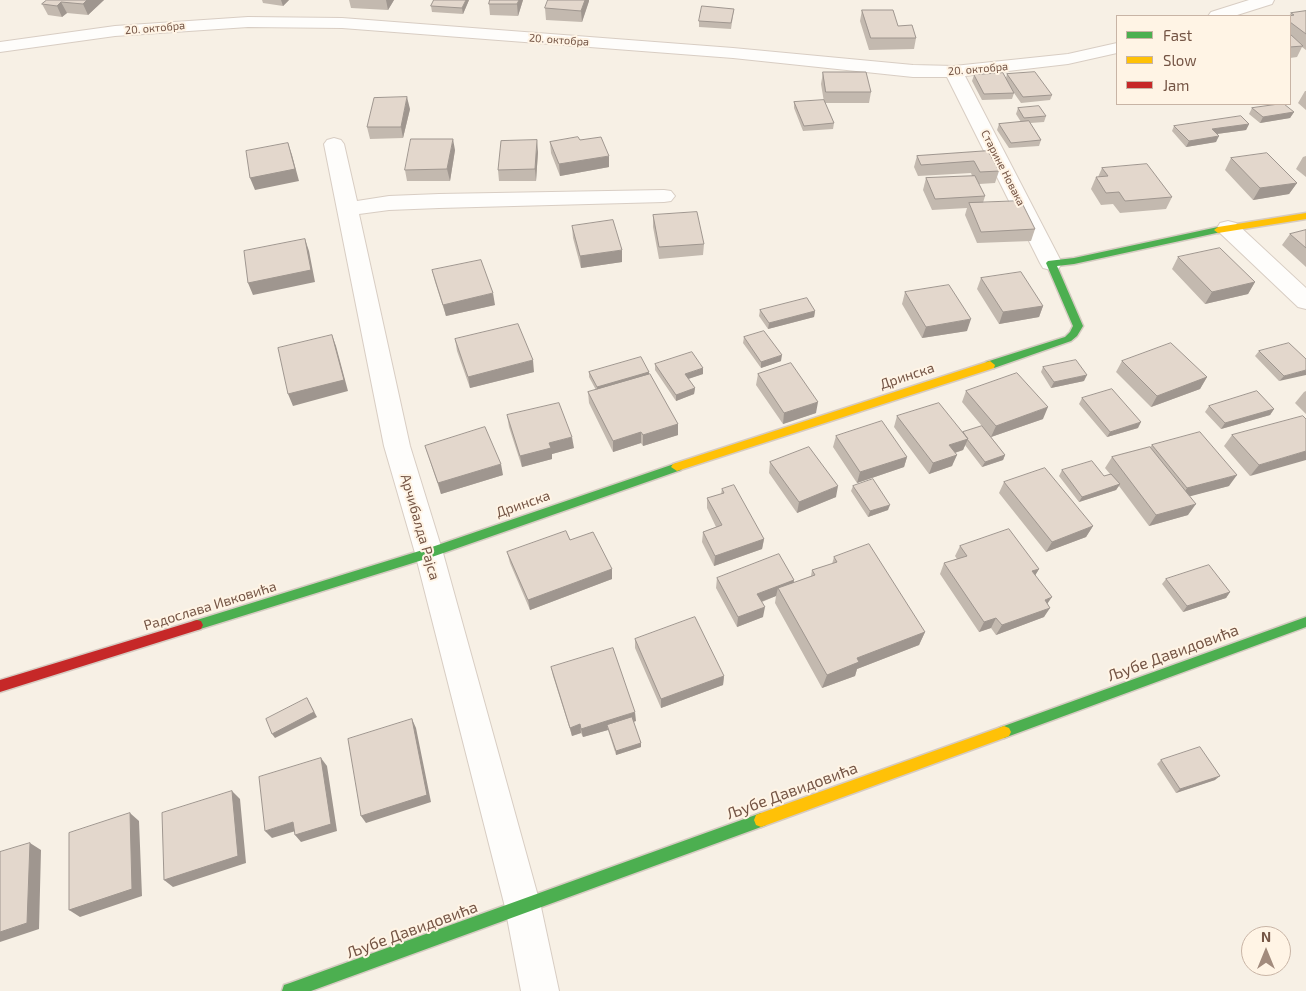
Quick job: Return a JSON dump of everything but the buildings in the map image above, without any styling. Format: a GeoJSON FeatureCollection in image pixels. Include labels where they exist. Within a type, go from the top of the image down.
{"type":"FeatureCollection","features":[{"type":"Feature","properties":{"kind":"street"},"geometry":{"type":"LineString","coordinates":[[1220,15],[1266,0]]}},
{"type":"Feature","properties":{"kind":"street","name":"20. октобра"},"geometry":{"type":"LineString","coordinates":[[0,47],[115,31],[248,22],[342,23],[733,53],[913,71],[954,72],[1068,59],[1116,48]]}},
{"type":"Feature","properties":{"kind":"street","name":"Старине Новака"},"geometry":{"type":"LineString","coordinates":[[954,72],[1051,263]]}},
{"type":"Feature","properties":{"kind":"street","name":"Арчибалда Рајса"},"geometry":{"type":"LineString","coordinates":[[334,144],[397,446],[429,553],[522,907],[540,991]]}},
{"type":"Feature","properties":{"kind":"street"},"geometry":{"type":"LineString","coordinates":[[347,209],[389,203],[664,196]]}},
{"type":"Feature","properties":{"kind":"street"},"geometry":{"type":"LineString","coordinates":[[1051,263],[1074,261],[1228,228],[1306,216]]}},
{"type":"Feature","properties":{"kind":"street"},"geometry":{"type":"LineString","coordinates":[[1228,228],[1306,302]]}},
{"type":"Feature","properties":{"kind":"street","name":"Дринска"},"geometry":{"type":"LineString","coordinates":[[429,553],[667,470],[1068,339],[1074,334],[1078,326],[1051,263]]}},
{"type":"Feature","properties":{"kind":"street","name":"Радослава Ивковића"},"geometry":{"type":"LineString","coordinates":[[0,686],[429,553]]}},
{"type":"Feature","properties":{"kind":"street","name":"Љубе Давидовића"},"geometry":{"type":"LineString","coordinates":[[290,991],[1306,622]]}},
{"type":"Feature","properties":{"kind":"traffic: fast"},"geometry":{"type":"LineString","coordinates":[[990,365],[1068,339],[1074,334],[1078,326],[1051,263],[1074,261],[1218,230]]}},
{"type":"Feature","properties":{"kind":"traffic: fast"},"geometry":{"type":"LineString","coordinates":[[197,625],[429,553],[677,467]]}},
{"type":"Feature","properties":{"kind":"traffic: fast"},"geometry":{"type":"LineString","coordinates":[[1004,732],[1306,622]]}},
{"type":"Feature","properties":{"kind":"traffic: fast"},"geometry":{"type":"LineString","coordinates":[[290,991],[761,820]]}},
{"type":"Feature","properties":{"kind":"traffic: slow"},"geometry":{"type":"LineString","coordinates":[[1218,230],[1306,216]]}},
{"type":"Feature","properties":{"kind":"traffic: slow"},"geometry":{"type":"LineString","coordinates":[[677,467],[990,365]]}},
{"type":"Feature","properties":{"kind":"traffic: slow"},"geometry":{"type":"LineString","coordinates":[[761,820],[1004,732]]}},
{"type":"Feature","properties":{"kind":"traffic: jam"},"geometry":{"type":"LineString","coordinates":[[0,686],[197,625]]}}]}
